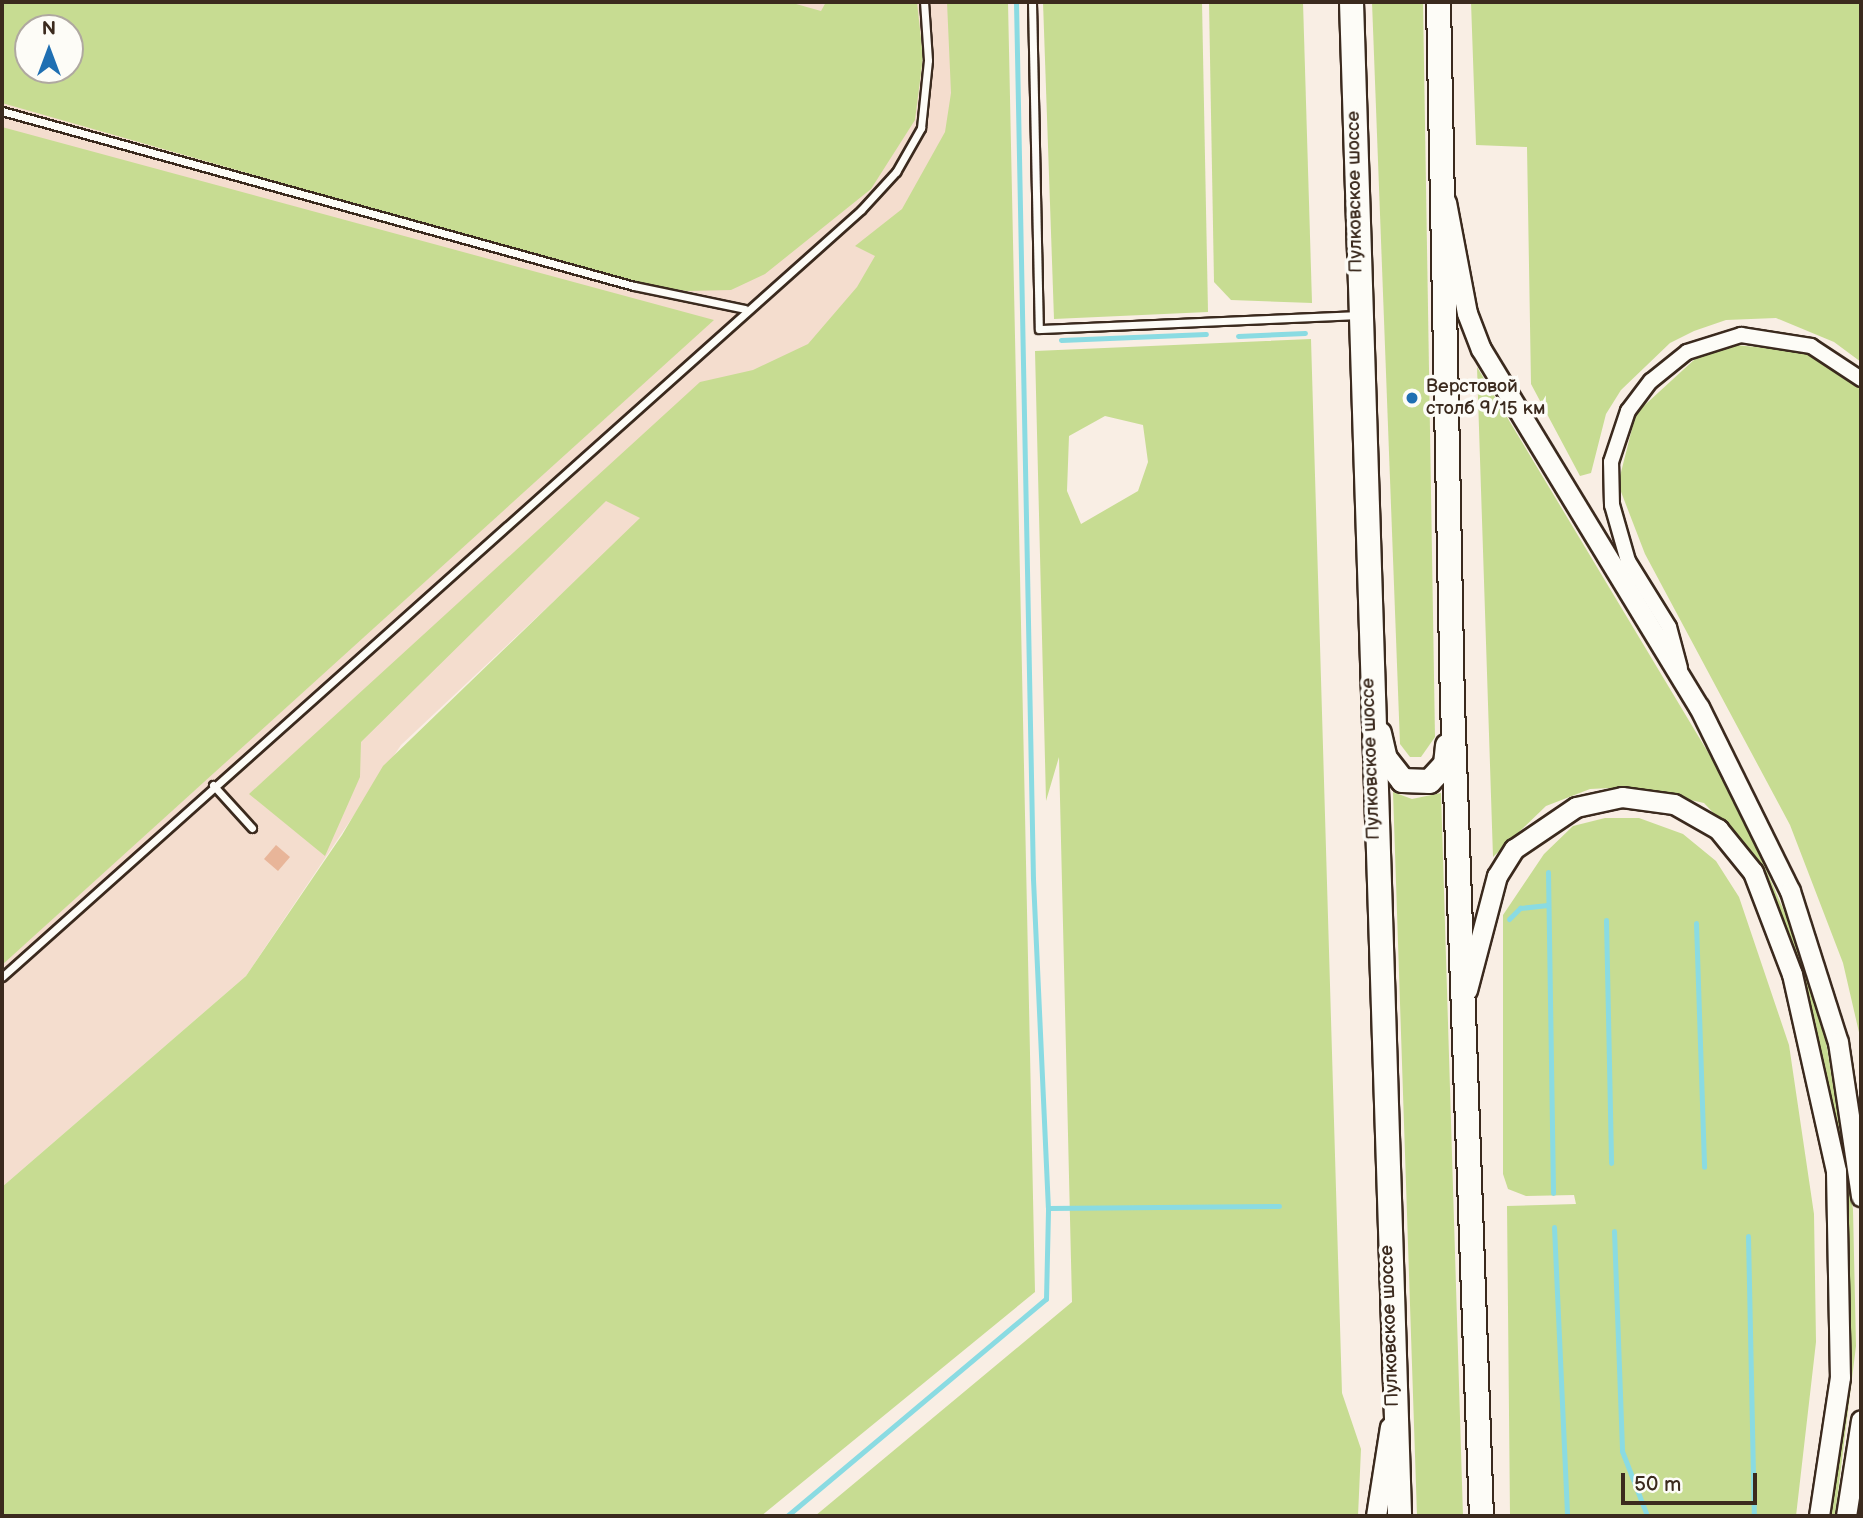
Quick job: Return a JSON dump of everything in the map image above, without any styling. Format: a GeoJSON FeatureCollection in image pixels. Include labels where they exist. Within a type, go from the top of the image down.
{"type":"FeatureCollection","features":[{"type":"Feature","properties":{"kind":"highway","name":"Пулковское шоссе"},"geometry":{"type":"LineString","coordinates":[[1351,2],[1368,693],[1399,1516]]}},
{"type":"Feature","properties":{"kind":"highway"},"geometry":{"type":"LineString","coordinates":[[1437,2],[1452,704],[1481,1516]]}},
{"type":"Feature","properties":{"kind":"highway"},"geometry":{"type":"LineString","coordinates":[[1368,693],[1385,758],[1402,780],[1429,781],[1445,764],[1452,704]]}},
{"type":"Feature","properties":{"kind":"main road"},"geometry":{"type":"LineString","coordinates":[[1442,189],[1481,349],[1684,683],[1756,817],[1815,962],[1838,1042],[1861,1196]]}},
{"type":"Feature","properties":{"kind":"main road"},"geometry":{"type":"LineString","coordinates":[[1463,1007],[1497,876],[1514,849],[1560,814],[1601,799],[1658,800],[1703,817],[1742,857],[1793,974],[1836,1171],[1840,1377],[1819,1516]]}},
{"type":"Feature","properties":{"kind":"main road"},"geometry":{"type":"LineString","coordinates":[[1376,1516],[1393,1406]]}},
{"type":"Feature","properties":{"kind":"main road"},"geometry":{"type":"LineString","coordinates":[[1846,1516],[1861,1420]]}},
{"type":"Feature","properties":{"kind":"street"},"geometry":{"type":"LineString","coordinates":[[1684,683],[1669,627],[1628,561],[1612,505],[1611,462],[1628,411],[1651,381],[1687,352],[1741,335],[1811,346],[1861,379]]}},
{"type":"Feature","properties":{"kind":"lane"},"geometry":{"type":"LineString","coordinates":[[2,977],[745,309],[861,210],[911,148],[926,103],[924,2]]}},
{"type":"Feature","properties":{"kind":"lane"},"geometry":{"type":"LineString","coordinates":[[1032,2],[1039,329],[1357,315]]}},
{"type":"Feature","properties":{"kind":"lane"},"geometry":{"type":"LineString","coordinates":[[2,111],[634,286],[745,309]]}},
{"type":"Feature","properties":{"kind":"lane"},"geometry":{"type":"LineString","coordinates":[[213,785],[252,828]]}},
{"type":"Feature","properties":{"kind":"shaded area"},"geometry":{"type":"Polygon","coordinates":[[[2,2],[987,2],[991,318],[670,492],[401,745],[246,976],[2,1187],[2,2]]]}},
{"type":"Feature","properties":{"kind":"green space"},"geometry":{"type":"Polygon","coordinates":[[[2,2],[789,2],[821,11],[826,2],[917,2],[923,57],[915,120],[871,189],[765,274],[731,290],[687,291],[633,283],[2,103],[2,2]]]}},
{"type":"Feature","properties":{"kind":"green space"},"geometry":{"type":"Polygon","coordinates":[[[947,2],[1008,2],[1035,1292],[761,1516],[2,1516],[2,1187],[246,976],[342,835],[383,766],[640,518],[606,501],[361,742],[360,777],[325,856],[249,794],[700,382],[753,370],[808,344],[857,287],[875,256],[855,246],[902,209],[945,132],[951,93],[947,2]]]}},
{"type":"Feature","properties":{"kind":"green space"},"geometry":{"type":"Polygon","coordinates":[[[1043,2],[1202,2],[1208,312],[1054,319],[1043,2]]]}},
{"type":"Feature","properties":{"kind":"green space"},"geometry":{"type":"Polygon","coordinates":[[[1209,2],[1303,2],[1312,303],[1231,300],[1214,282],[1209,2]]]}},
{"type":"Feature","properties":{"kind":"green space"},"geometry":{"type":"Polygon","coordinates":[[[1372,2],[1423,2],[1435,737],[1421,757],[1410,757],[1400,744],[1372,2]]]}},
{"type":"Feature","properties":{"kind":"green space"},"geometry":{"type":"Polygon","coordinates":[[[1471,2],[1861,2],[1861,362],[1834,342],[1776,318],[1726,320],[1694,331],[1670,343],[1621,390],[1606,414],[1591,473],[1580,476],[1531,384],[1527,147],[1476,145],[1471,2]]]}},
{"type":"Feature","properties":{"kind":"green space"},"geometry":{"type":"Polygon","coordinates":[[[2,127],[714,320],[2,965],[2,127]]]}},
{"type":"Feature","properties":{"kind":"green space"},"geometry":{"type":"Polygon","coordinates":[[[1311,339],[1342,1393],[1361,1449],[1358,1516],[815,1516],[1072,1302],[1059,757],[1046,801],[1035,351],[1311,339]],[[1105,416],[1069,436],[1067,491],[1081,524],[1138,491],[1148,462],[1143,425],[1105,416]]]}},
{"type":"Feature","properties":{"kind":"green space"},"geometry":{"type":"Polygon","coordinates":[[[1735,345],[1808,352],[1861,388],[1861,1041],[1843,963],[1790,825],[1645,554],[1618,484],[1636,413],[1695,359],[1735,345]]]}},
{"type":"Feature","properties":{"kind":"green space"},"geometry":{"type":"Polygon","coordinates":[[[1477,367],[1733,794],[1798,943],[1824,1029],[1853,1209],[1856,1346],[1835,1516],[1828,1516],[1849,1341],[1847,1208],[1815,1020],[1757,859],[1704,803],[1632,787],[1590,789],[1546,806],[1493,857],[1477,367]]]}},
{"type":"Feature","properties":{"kind":"green space"},"geometry":{"type":"Polygon","coordinates":[[[1393,792],[1412,799],[1441,793],[1463,1516],[1417,1516],[1393,792]]]}},
{"type":"Feature","properties":{"kind":"green space"},"geometry":{"type":"Polygon","coordinates":[[[1605,818],[1639,818],[1683,834],[1716,861],[1739,897],[1789,1045],[1814,1214],[1816,1342],[1796,1516],[1510,1516],[1507,1206],[1576,1204],[1574,1195],[1526,1196],[1508,1189],[1503,1174],[1503,915],[1544,854],[1573,826],[1605,818]]]}},
{"type":"Feature","properties":{"kind":"building"},"geometry":{"type":"Polygon","coordinates":[[[276,845],[290,857],[278,871],[264,859],[276,845]]]}},
{"type":"Feature","properties":{"kind":"waterway"},"geometry":{"type":"LineString","coordinates":[[1016,2],[1033,879],[1048,1208]]}},
{"type":"Feature","properties":{"kind":"waterway"},"geometry":{"type":"LineString","coordinates":[[1238,336],[1305,333]]}},
{"type":"Feature","properties":{"kind":"waterway"},"geometry":{"type":"LineString","coordinates":[[1061,340],[1206,334]]}},
{"type":"Feature","properties":{"kind":"waterway"},"geometry":{"type":"LineString","coordinates":[[1548,872],[1553,1193]]}},
{"type":"Feature","properties":{"kind":"waterway"},"geometry":{"type":"LineString","coordinates":[[1509,919],[1520,908],[1548,905]]}},
{"type":"Feature","properties":{"kind":"waterway"},"geometry":{"type":"LineString","coordinates":[[1606,920],[1611,1163]]}},
{"type":"Feature","properties":{"kind":"waterway"},"geometry":{"type":"LineString","coordinates":[[1696,923],[1704,1167]]}},
{"type":"Feature","properties":{"kind":"waterway"},"geometry":{"type":"LineString","coordinates":[[787,1516],[1046,1299],[1048,1208],[1279,1206]]}},
{"type":"Feature","properties":{"kind":"waterway"},"geometry":{"type":"LineString","coordinates":[[1554,1227],[1567,1516]]}},
{"type":"Feature","properties":{"kind":"waterway"},"geometry":{"type":"LineString","coordinates":[[1614,1231],[1622,1451],[1646,1513]]}},
{"type":"Feature","properties":{"kind":"waterway"},"geometry":{"type":"LineString","coordinates":[[1748,1236],[1754,1516]]}},
{"type":"Feature","properties":{"kind":"place","name":"Верстовой столб 9/15 км"},"geometry":{"type":"Point","coordinates":[1412,398]}}]}
